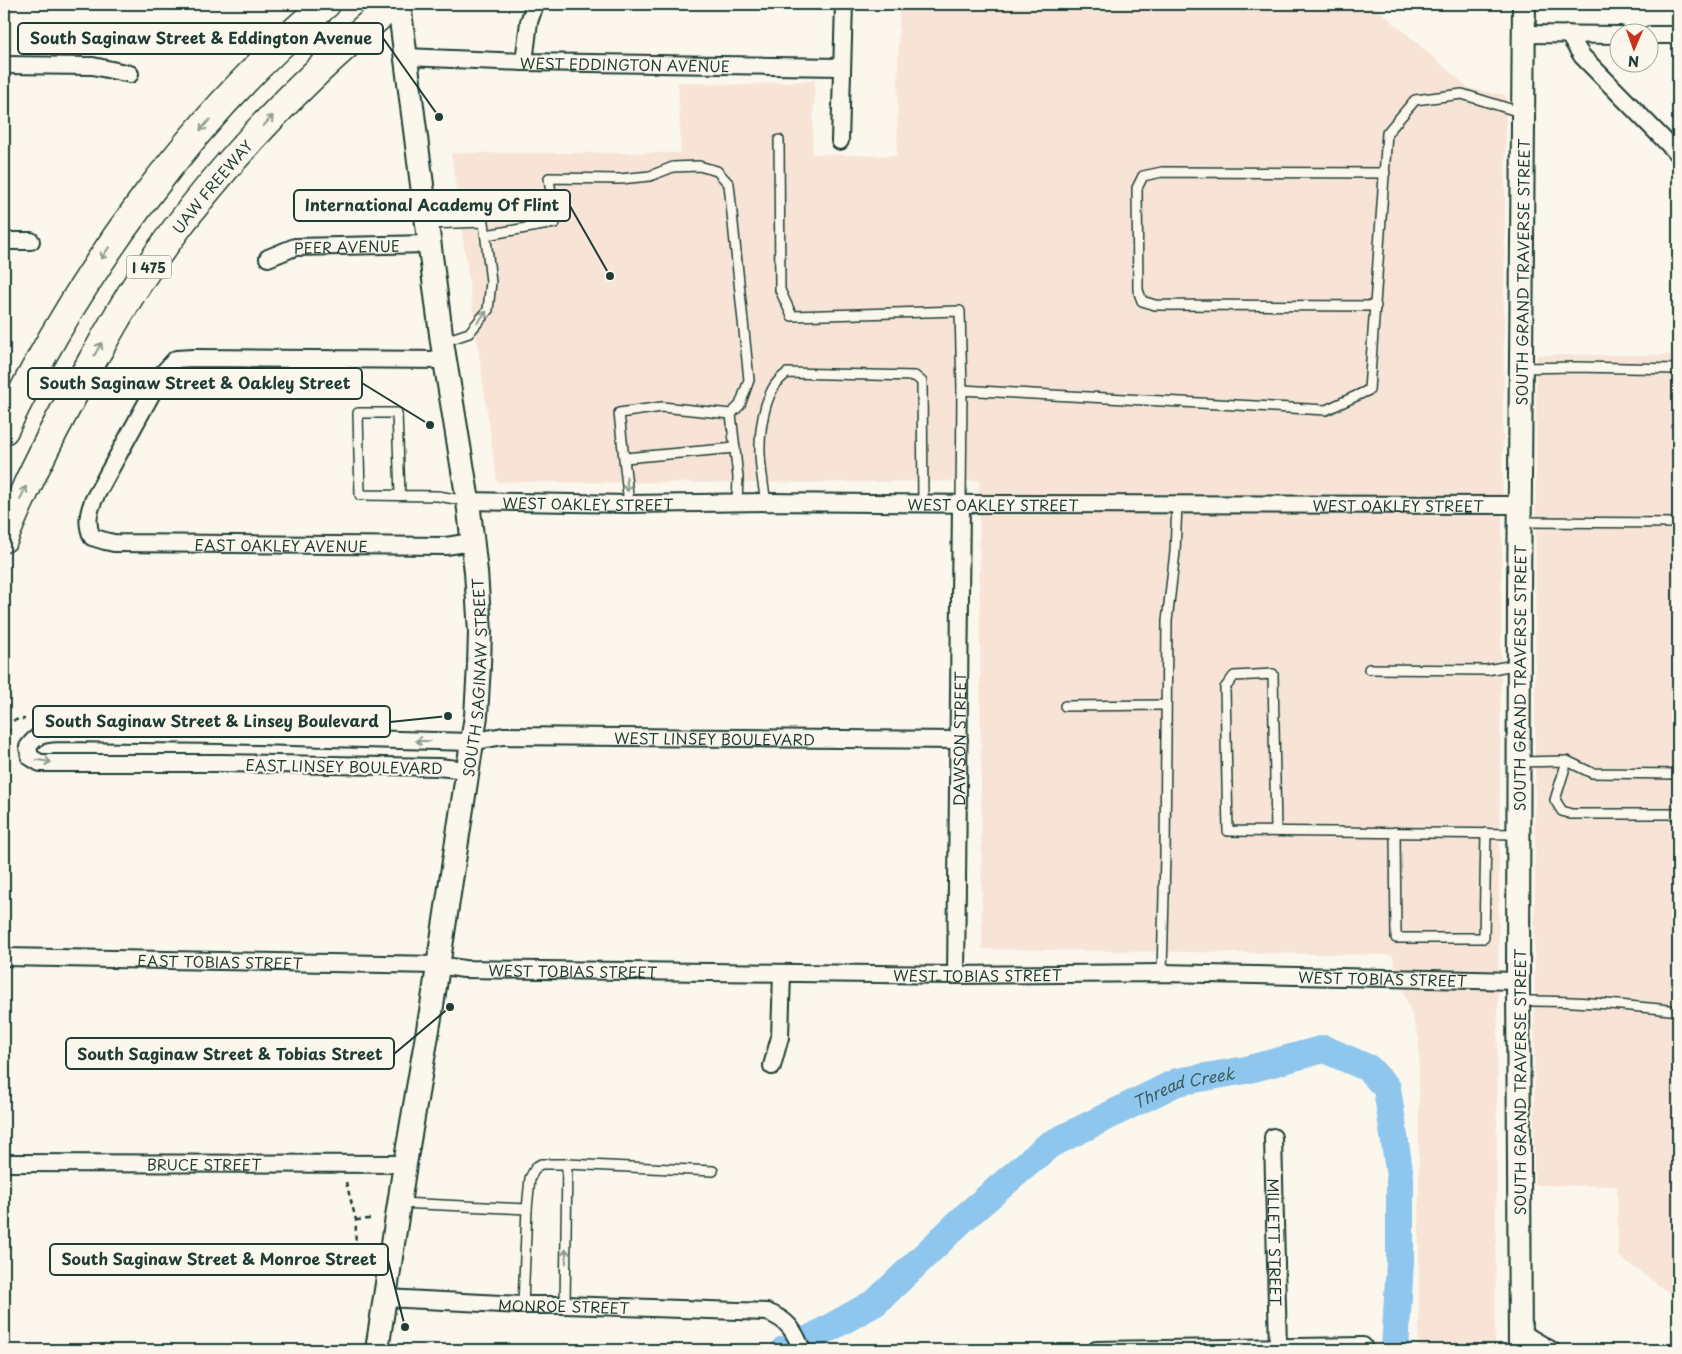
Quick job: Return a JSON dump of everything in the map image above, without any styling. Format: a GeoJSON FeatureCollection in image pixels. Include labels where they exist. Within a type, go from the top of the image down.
{"type":"FeatureCollection","features":[{"type":"Feature","properties":{"kind":"highway","name":"I 475"},"geometry":{"type":"LineString","coordinates":[[4,430],[74,303],[100,260],[122,229],[192,140],[219,109],[281,45],[326,4]]}},
{"type":"Feature","properties":{"kind":"highway","name":"UAW FREEWAY"},"geometry":{"type":"LineString","coordinates":[[4,538],[64,410],[147,269],[201,197],[251,139],[310,78],[353,38],[394,4]]}},
{"type":"Feature","properties":{"kind":"main road","name":"SOUTH SAGINAW STREET"},"geometry":{"type":"LineString","coordinates":[[377,1350],[404,1164],[438,964],[477,709],[480,632],[468,501],[444,351],[399,4]]}},
{"type":"Feature","properties":{"kind":"main road","name":"SOUTH GRAND TRAVERSE STREET"},"geometry":{"type":"LineString","coordinates":[[1520,1341],[1518,834],[1524,4]]}},
{"type":"Feature","properties":{"kind":"street"},"geometry":{"type":"LineString","coordinates":[[524,62],[529,22],[535,4]]}},
{"type":"Feature","properties":{"kind":"street"},"geometry":{"type":"LineString","coordinates":[[840,141],[844,4]]}},
{"type":"Feature","properties":{"kind":"street"},"geometry":{"type":"LineString","coordinates":[[1524,34],[1610,35]]}},
{"type":"Feature","properties":{"kind":"street"},"geometry":{"type":"LineString","coordinates":[[1568,34],[1582,56],[1678,154]]}},
{"type":"Feature","properties":{"kind":"street"},"geometry":{"type":"LineString","coordinates":[[1660,35],[1678,35]]}},
{"type":"Feature","properties":{"kind":"street","name":"WEST EDDINGTON AVENUE"},"geometry":{"type":"LineString","coordinates":[[406,57],[524,62],[842,67]]}},
{"type":"Feature","properties":{"kind":"street"},"geometry":{"type":"LineString","coordinates":[[4,65],[93,66],[130,74]]}},
{"type":"Feature","properties":{"kind":"street","name":"PEER AVENUE"},"geometry":{"type":"LineString","coordinates":[[268,258],[295,247],[428,234]]}},
{"type":"Feature","properties":{"kind":"street"},"geometry":{"type":"LineString","coordinates":[[4,241],[31,241]]}},
{"type":"Feature","properties":{"kind":"street","name":"EAST OAKLEY AVENUE"},"geometry":{"type":"LineString","coordinates":[[444,351],[176,359],[163,373],[94,500],[88,518],[89,531],[92,537],[114,543],[446,546],[472,542]]}},
{"type":"Feature","properties":{"kind":"street","name":"WEST OAKLEY STREET"},"geometry":{"type":"LineString","coordinates":[[468,501],[629,504],[737,502],[1176,504],[1519,513]]}},
{"type":"Feature","properties":{"kind":"street","name":"DAWSON STREET"},"geometry":{"type":"LineString","coordinates":[[956,975],[961,504]]}},
{"type":"Feature","properties":{"kind":"street","name":"EAST LINSEY BOULEVARD"},"geometry":{"type":"LineString","coordinates":[[468,770],[428,767],[221,763],[40,763],[30,757],[28,747],[34,739],[43,734],[222,735],[472,742]]}},
{"type":"Feature","properties":{"kind":"street"},"geometry":{"type":"LineString","coordinates":[[221,763],[222,735]]}},
{"type":"Feature","properties":{"kind":"street","name":"WEST LINSEY BOULEVARD"},"geometry":{"type":"LineString","coordinates":[[472,742],[503,736],[959,740]]}},
{"type":"Feature","properties":{"kind":"street","name":"EAST TOBIAS STREET"},"geometry":{"type":"LineString","coordinates":[[4,957],[438,964]]}},
{"type":"Feature","properties":{"kind":"street","name":"WEST TOBIAS STREET"},"geometry":{"type":"LineString","coordinates":[[438,964],[464,969],[782,973],[956,975],[1162,973],[1518,991]]}},
{"type":"Feature","properties":{"kind":"street"},"geometry":{"type":"LineString","coordinates":[[772,1066],[780,1037],[782,973]]}},
{"type":"Feature","properties":{"kind":"street","name":"MILLETT STREET"},"geometry":{"type":"LineString","coordinates":[[1273,1137],[1278,1348]]}},
{"type":"Feature","properties":{"kind":"street","name":"BRUCE STREET"},"geometry":{"type":"LineString","coordinates":[[4,1163],[404,1164]]}},
{"type":"Feature","properties":{"kind":"street","name":"MONROE STREET"},"geometry":{"type":"LineString","coordinates":[[386,1298],[523,1305],[767,1312],[779,1317],[795,1332],[802,1350]]}},
{"type":"Feature","properties":{"kind":"street"},"geometry":{"type":"LineString","coordinates":[[1520,1341],[1551,1350]]}},
{"type":"Feature","properties":{"kind":"street"},"geometry":{"type":"LineString","coordinates":[[1096,1350],[1363,1346]]}},
{"type":"Feature","properties":{"kind":"lane"},"geometry":{"type":"LineString","coordinates":[[962,390],[1326,410],[1369,390],[1387,133],[1415,100],[1462,94],[1524,113]]}},
{"type":"Feature","properties":{"kind":"lane"},"geometry":{"type":"LineString","coordinates":[[779,140],[780,290],[792,316],[960,311],[962,390],[961,504]]}},
{"type":"Feature","properties":{"kind":"lane"},"geometry":{"type":"LineString","coordinates":[[486,235],[555,223],[549,178],[620,179],[650,176],[673,167],[700,166],[717,171],[729,184],[749,380],[740,405],[731,414]]}},
{"type":"Feature","properties":{"kind":"lane"},"geometry":{"type":"LineString","coordinates":[[1376,306],[1155,304],[1142,301],[1138,290],[1137,188],[1143,176],[1162,172],[1385,173]]}},
{"type":"Feature","properties":{"kind":"lane"},"geometry":{"type":"LineString","coordinates":[[428,234],[484,222],[486,235],[491,282],[488,310],[469,333],[444,351]]}},
{"type":"Feature","properties":{"kind":"lane"},"geometry":{"type":"LineString","coordinates":[[1521,368],[1678,369]]}},
{"type":"Feature","properties":{"kind":"lane"},"geometry":{"type":"LineString","coordinates":[[766,502],[760,466],[759,437],[763,417],[776,381],[786,373],[915,376],[922,382],[923,504]]}},
{"type":"Feature","properties":{"kind":"lane"},"geometry":{"type":"LineString","coordinates":[[629,504],[620,413],[662,407],[731,414]]}},
{"type":"Feature","properties":{"kind":"lane"},"geometry":{"type":"LineString","coordinates":[[400,495],[397,413],[358,413],[360,495],[438,496],[468,501]]}},
{"type":"Feature","properties":{"kind":"lane"},"geometry":{"type":"LineString","coordinates":[[731,414],[738,477],[737,502]]}},
{"type":"Feature","properties":{"kind":"lane"},"geometry":{"type":"LineString","coordinates":[[625,461],[734,448]]}},
{"type":"Feature","properties":{"kind":"lane"},"geometry":{"type":"LineString","coordinates":[[1162,973],[1167,621],[1176,552],[1176,504]]}},
{"type":"Feature","properties":{"kind":"lane"},"geometry":{"type":"LineString","coordinates":[[1519,513],[1678,523]]}},
{"type":"Feature","properties":{"kind":"lane"},"geometry":{"type":"LineString","coordinates":[[1368,669],[1487,670],[1519,664]]}},
{"type":"Feature","properties":{"kind":"lane"},"geometry":{"type":"LineString","coordinates":[[1276,831],[1273,674],[1234,676],[1225,688],[1228,831],[1518,834]]}},
{"type":"Feature","properties":{"kind":"lane"},"geometry":{"type":"LineString","coordinates":[[1065,706],[1166,705]]}},
{"type":"Feature","properties":{"kind":"lane"},"geometry":{"type":"LineString","coordinates":[[1519,762],[1566,761],[1592,773],[1678,774]]}},
{"type":"Feature","properties":{"kind":"lane"},"geometry":{"type":"LineString","coordinates":[[1566,761],[1555,800],[1562,811],[1571,814],[1678,814]]}},
{"type":"Feature","properties":{"kind":"lane"},"geometry":{"type":"LineString","coordinates":[[1395,832],[1396,938],[1484,938],[1486,833]]}},
{"type":"Feature","properties":{"kind":"lane"},"geometry":{"type":"LineString","coordinates":[[1518,991],[1558,1000],[1678,1011]]}},
{"type":"Feature","properties":{"kind":"lane"},"geometry":{"type":"LineString","coordinates":[[523,1305],[527,1209],[530,1178],[536,1167],[541,1164],[567,1164],[713,1171]]}},
{"type":"Feature","properties":{"kind":"lane"},"geometry":{"type":"LineString","coordinates":[[565,1305],[567,1164]]}},
{"type":"Feature","properties":{"kind":"lane"},"geometry":{"type":"LineString","coordinates":[[399,1203],[527,1209]]}},
{"type":"Feature","properties":{"kind":"path"},"geometry":{"type":"LineString","coordinates":[[4,721],[25,719]]}},
{"type":"Feature","properties":{"kind":"path"},"geometry":{"type":"LineString","coordinates":[[4,721],[10,727],[4,751]]}},
{"type":"Feature","properties":{"kind":"path"},"geometry":{"type":"LineString","coordinates":[[346,1182],[356,1220],[355,1263]]}},
{"type":"Feature","properties":{"kind":"path"},"geometry":{"type":"LineString","coordinates":[[356,1220],[370,1219]]}},
{"type":"Feature","properties":{"kind":"shaded area"},"geometry":{"type":"Polygon","coordinates":[[[899,4],[1372,4],[1470,89],[1506,95],[1495,1350],[1419,1350],[1419,1038],[1392,955],[982,949],[979,481],[752,483],[497,482],[451,153],[681,153],[678,82],[743,85],[815,80],[812,154],[897,156],[899,4]]]}},
{"type":"Feature","properties":{"kind":"shaded area"},"geometry":{"type":"Polygon","coordinates":[[[1536,355],[1678,355],[1678,1299],[1618,1256],[1617,1186],[1534,1185],[1536,355]]]}},
{"type":"Feature","properties":{"kind":"waterway","name":"Thread Creek"},"geometry":{"type":"LineString","coordinates":[[784,1350],[797,1346],[876,1302],[965,1217],[1049,1145],[1177,1082],[1246,1070],[1324,1049],[1368,1068],[1387,1088],[1400,1177],[1400,1261],[1395,1350]]}},
{"type":"Feature","properties":{"kind":"place","name":"South Saginaw Street & Eddington Avenue"},"geometry":{"type":"Point","coordinates":[439,117]}},
{"type":"Feature","properties":{"kind":"place","name":"International Academy Of Flint"},"geometry":{"type":"Point","coordinates":[610,276]}},
{"type":"Feature","properties":{"kind":"place","name":"South Saginaw Street & Oakley Street"},"geometry":{"type":"Point","coordinates":[430,425]}},
{"type":"Feature","properties":{"kind":"place","name":"South Saginaw Street & Linsey Boulevard"},"geometry":{"type":"Point","coordinates":[448,716]}},
{"type":"Feature","properties":{"kind":"place","name":"South Saginaw Street & Tobias Street"},"geometry":{"type":"Point","coordinates":[450,1007]}},
{"type":"Feature","properties":{"kind":"place","name":"South Saginaw Street & Monroe Street"},"geometry":{"type":"Point","coordinates":[405,1327]}}]}
